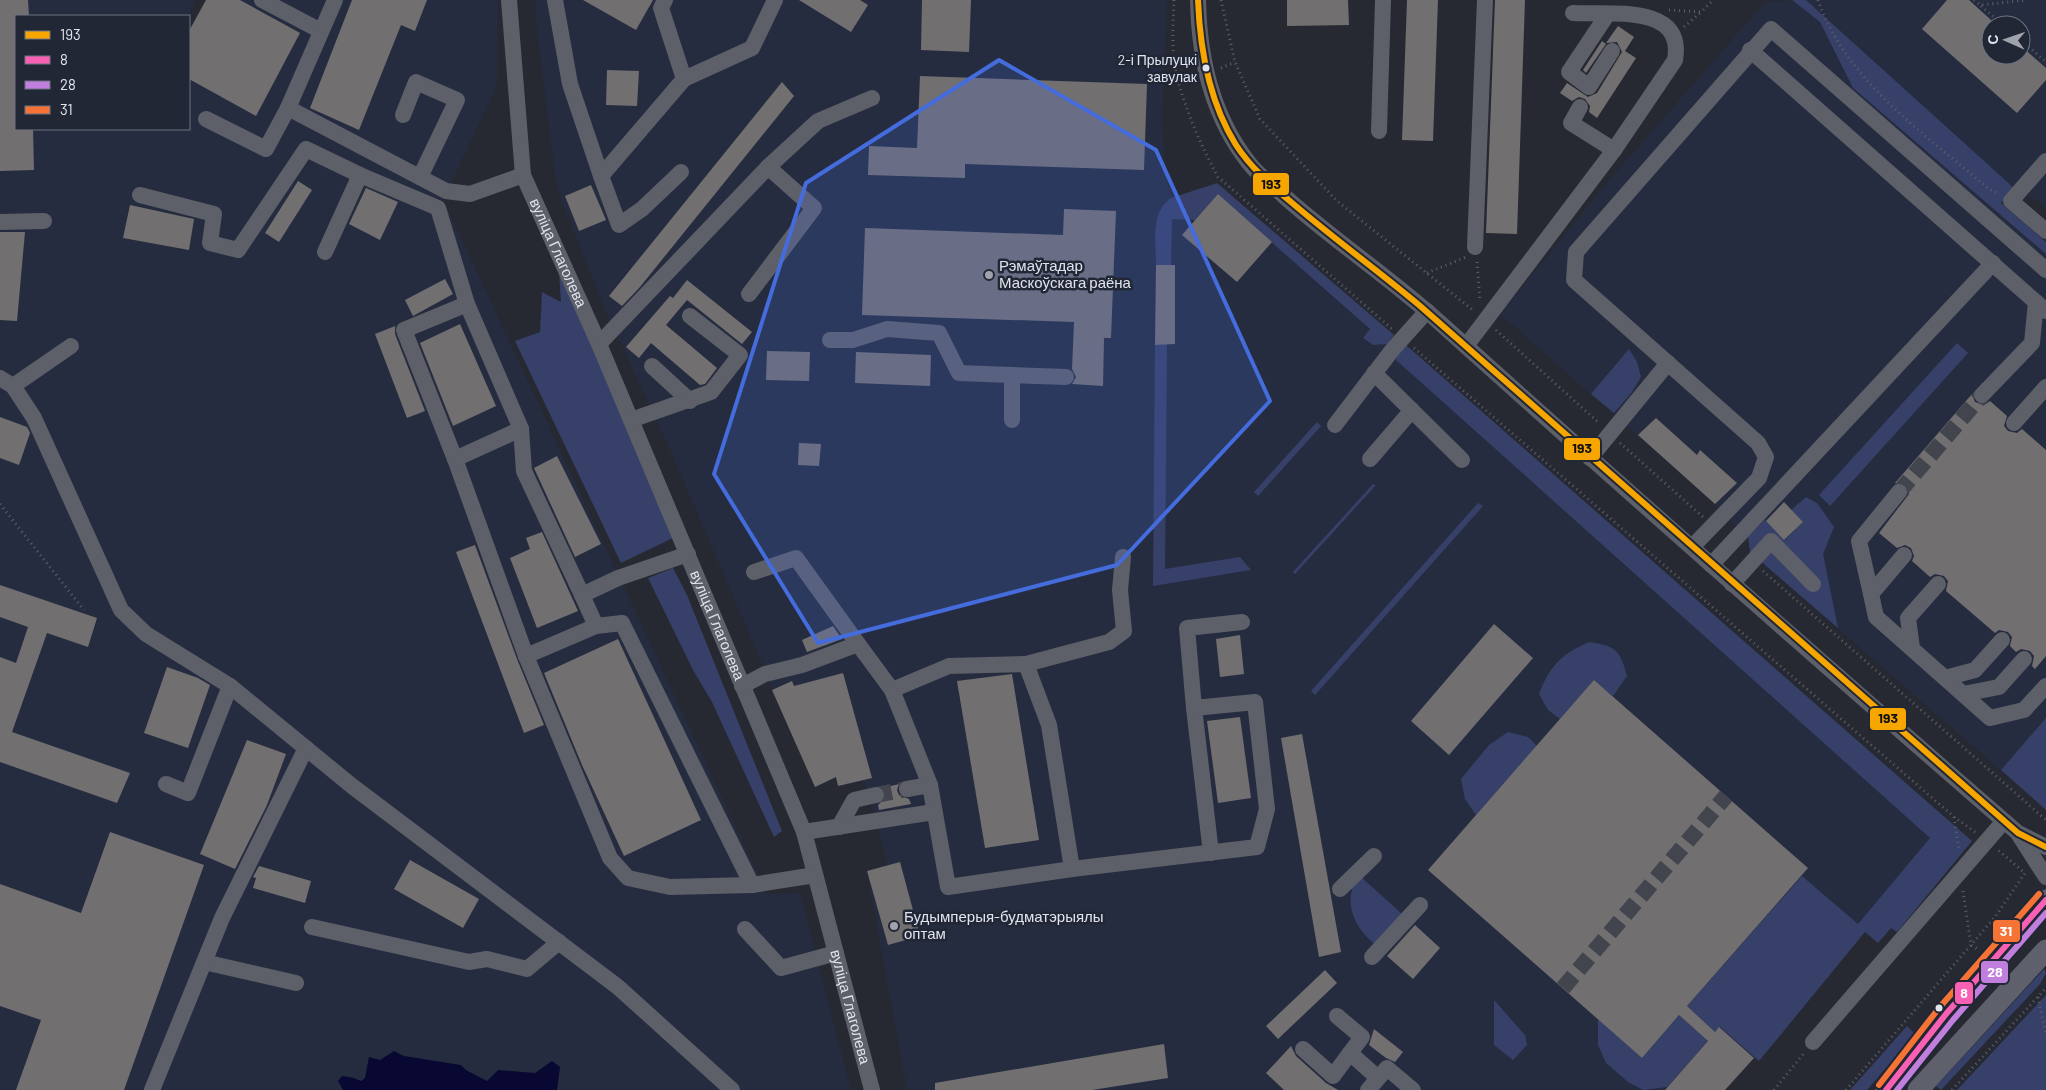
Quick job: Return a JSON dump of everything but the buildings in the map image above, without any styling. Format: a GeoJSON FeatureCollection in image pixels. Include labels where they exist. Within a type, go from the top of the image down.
{"type":"FeatureCollection","features":[{"type":"Feature","properties":{"kind":"main road"},"geometry":{"type":"LineString","coordinates":[[1886,1090],[1946,1014],[2046,900]]}},
{"type":"Feature","properties":{"kind":"main road"},"geometry":{"type":"LineString","coordinates":[[1918,1090],[2046,950]]}},
{"type":"Feature","properties":{"kind":"street"},"geometry":{"type":"LineString","coordinates":[[262,0],[321,31]]}},
{"type":"Feature","properties":{"kind":"street"},"geometry":{"type":"LineString","coordinates":[[206,119],[266,149],[288,108],[335,0]]}},
{"type":"Feature","properties":{"kind":"street","name":"вуліца Глаголева"},"geometry":{"type":"LineString","coordinates":[[509,0],[524,175],[600,344],[804,832],[872,1090]]}},
{"type":"Feature","properties":{"kind":"street"},"geometry":{"type":"LineString","coordinates":[[555,0],[570,84],[601,176],[620,225],[642,209],[681,172]]}},
{"type":"Feature","properties":{"kind":"street"},"geometry":{"type":"LineString","coordinates":[[665,0],[661,8],[684,79]]}},
{"type":"Feature","properties":{"kind":"street"},"geometry":{"type":"LineString","coordinates":[[601,176],[684,79],[752,48],[774,0]]}},
{"type":"Feature","properties":{"kind":"street"},"geometry":{"type":"LineString","coordinates":[[1198,0],[1199,34],[1205,75],[1232,136],[1250,166],[1302,212],[1427,311],[1732,584],[2018,833],[2046,848]]}},
{"type":"Feature","properties":{"kind":"street"},"geometry":{"type":"LineString","coordinates":[[1379,132],[1383,0]]}},
{"type":"Feature","properties":{"kind":"street"},"geometry":{"type":"LineString","coordinates":[[1475,250],[1485,0]]}},
{"type":"Feature","properties":{"kind":"street"},"geometry":{"type":"LineString","coordinates":[[1466,346],[1614,150],[1668,74],[1675,60],[1677,48],[1675,36],[1668,26],[1658,20],[1646,16],[1573,13]]}},
{"type":"Feature","properties":{"kind":"street"},"geometry":{"type":"LineString","coordinates":[[1607,15],[1569,72],[1589,87],[1612,51]]}},
{"type":"Feature","properties":{"kind":"street"},"geometry":{"type":"LineString","coordinates":[[1692,547],[1759,478],[1766,457],[1758,443],[1574,280],[1576,252],[1750,50],[1771,29],[2046,270]]}},
{"type":"Feature","properties":{"kind":"street"},"geometry":{"type":"LineString","coordinates":[[1750,50],[2041,306],[2032,343],[1982,395]]}},
{"type":"Feature","properties":{"kind":"street"},"geometry":{"type":"LineString","coordinates":[[403,115],[416,82],[457,100],[420,177]]}},
{"type":"Feature","properties":{"kind":"street"},"geometry":{"type":"LineString","coordinates":[[600,344],[768,167],[818,121],[872,98]]}},
{"type":"Feature","properties":{"kind":"street"},"geometry":{"type":"LineString","coordinates":[[1580,107],[1571,123],[1614,150]]}},
{"type":"Feature","properties":{"kind":"street"},"geometry":{"type":"LineString","coordinates":[[288,108],[446,191],[470,194],[524,175]]}},
{"type":"Feature","properties":{"kind":"street"},"geometry":{"type":"LineString","coordinates":[[140,195],[214,214],[210,243],[238,250],[306,150],[438,208],[467,304],[521,429],[524,471],[596,626]]}},
{"type":"Feature","properties":{"kind":"street"},"geometry":{"type":"LineString","coordinates":[[2046,161],[2011,201],[2046,231]]}},
{"type":"Feature","properties":{"kind":"street"},"geometry":{"type":"LineString","coordinates":[[749,294],[814,208],[768,167]]}},
{"type":"Feature","properties":{"kind":"street"},"geometry":{"type":"LineString","coordinates":[[325,252],[360,175]]}},
{"type":"Feature","properties":{"kind":"street"},"geometry":{"type":"LineString","coordinates":[[0,222],[44,221]]}},
{"type":"Feature","properties":{"kind":"street"},"geometry":{"type":"LineString","coordinates":[[1711,565],[1992,264]]}},
{"type":"Feature","properties":{"kind":"street"},"geometry":{"type":"LineString","coordinates":[[467,304],[404,330],[454,459],[526,656],[610,858],[628,878],[670,887],[752,885],[815,875]]}},
{"type":"Feature","properties":{"kind":"street"},"geometry":{"type":"LineString","coordinates":[[1335,425],[1374,373],[1427,311]]}},
{"type":"Feature","properties":{"kind":"street"},"geometry":{"type":"LineString","coordinates":[[631,420],[690,401],[711,392],[740,355],[690,316]]}},
{"type":"Feature","properties":{"kind":"street"},"geometry":{"type":"LineString","coordinates":[[830,340],[853,340],[887,329],[939,333],[959,373],[1066,377]]}},
{"type":"Feature","properties":{"kind":"street"},"geometry":{"type":"LineString","coordinates":[[71,346],[6,382],[34,418],[121,610],[146,634],[230,686],[352,786],[618,987],[732,1090]]}},
{"type":"Feature","properties":{"kind":"street"},"geometry":{"type":"LineString","coordinates":[[1590,458],[1668,363]]}},
{"type":"Feature","properties":{"kind":"street"},"geometry":{"type":"LineString","coordinates":[[652,366],[690,401]]}},
{"type":"Feature","properties":{"kind":"street"},"geometry":{"type":"LineString","coordinates":[[1374,373],[1462,460]]}},
{"type":"Feature","properties":{"kind":"street"},"geometry":{"type":"LineString","coordinates":[[1012,375],[1012,420]]}},
{"type":"Feature","properties":{"kind":"street"},"geometry":{"type":"LineString","coordinates":[[2014,423],[2046,387]]}},
{"type":"Feature","properties":{"kind":"street"},"geometry":{"type":"LineString","coordinates":[[1370,459],[1412,410]]}},
{"type":"Feature","properties":{"kind":"street"},"geometry":{"type":"LineString","coordinates":[[454,459],[521,429]]}},
{"type":"Feature","properties":{"kind":"street"},"geometry":{"type":"LineString","coordinates":[[1899,492],[1859,541],[1876,617],[1990,718],[2024,710],[2046,686]]}},
{"type":"Feature","properties":{"kind":"street"},"geometry":{"type":"LineString","coordinates":[[1732,584],[1771,541],[1813,584]]}},
{"type":"Feature","properties":{"kind":"street"},"geometry":{"type":"LineString","coordinates":[[582,595],[618,578],[688,554]]}},
{"type":"Feature","properties":{"kind":"street"},"geometry":{"type":"LineString","coordinates":[[1871,594],[1904,554]]}},
{"type":"Feature","properties":{"kind":"street"},"geometry":{"type":"LineString","coordinates":[[892,690],[949,666],[1026,664],[1109,642],[1124,631],[1120,590],[1123,557]]}},
{"type":"Feature","properties":{"kind":"street"},"geometry":{"type":"LineString","coordinates":[[754,572],[796,558],[892,690],[930,785],[948,887],[1072,869],[1257,847],[1268,809],[1255,702],[1194,708]]}},
{"type":"Feature","properties":{"kind":"street"},"geometry":{"type":"LineString","coordinates":[[1912,648],[1908,618],[1938,584]]}},
{"type":"Feature","properties":{"kind":"street"},"geometry":{"type":"LineString","coordinates":[[1211,853],[1186,628],[1242,622]]}},
{"type":"Feature","properties":{"kind":"street"},"geometry":{"type":"LineString","coordinates":[[526,656],[596,626],[622,623],[752,885]]}},
{"type":"Feature","properties":{"kind":"street"},"geometry":{"type":"LineString","coordinates":[[1945,678],[1975,670],[2002,640]]}},
{"type":"Feature","properties":{"kind":"street"},"geometry":{"type":"LineString","coordinates":[[742,686],[765,674],[802,665],[858,644]]}},
{"type":"Feature","properties":{"kind":"street"},"geometry":{"type":"LineString","coordinates":[[1962,694],[1998,688],[2024,659]]}},
{"type":"Feature","properties":{"kind":"street"},"geometry":{"type":"LineString","coordinates":[[1026,664],[1049,725],[1072,869]]}},
{"type":"Feature","properties":{"kind":"street"},"geometry":{"type":"LineString","coordinates":[[166,784],[188,793],[230,686]]}},
{"type":"Feature","properties":{"kind":"street"},"geometry":{"type":"LineString","coordinates":[[152,1090],[222,918],[306,748]]}},
{"type":"Feature","properties":{"kind":"street"},"geometry":{"type":"LineString","coordinates":[[907,789],[930,785]]}},
{"type":"Feature","properties":{"kind":"street"},"geometry":{"type":"LineString","coordinates":[[839,827],[854,800],[876,796]]}},
{"type":"Feature","properties":{"kind":"street"},"geometry":{"type":"LineString","coordinates":[[804,832],[934,812]]}},
{"type":"Feature","properties":{"kind":"street"},"geometry":{"type":"LineString","coordinates":[[1813,1042],[2004,821]]}},
{"type":"Feature","properties":{"kind":"street"},"geometry":{"type":"LineString","coordinates":[[2018,833],[2046,877]]}},
{"type":"Feature","properties":{"kind":"street"},"geometry":{"type":"LineString","coordinates":[[1340,889],[1374,856]]}},
{"type":"Feature","properties":{"kind":"street"},"geometry":{"type":"LineString","coordinates":[[1372,957],[1420,905]]}},
{"type":"Feature","properties":{"kind":"street"},"geometry":{"type":"LineString","coordinates":[[312,927],[469,962],[487,959],[527,968],[559,942]]}},
{"type":"Feature","properties":{"kind":"street"},"geometry":{"type":"LineString","coordinates":[[745,929],[781,968],[836,953]]}},
{"type":"Feature","properties":{"kind":"street"},"geometry":{"type":"LineString","coordinates":[[204,962],[296,983]]}},
{"type":"Feature","properties":{"kind":"street"},"geometry":{"type":"LineString","coordinates":[[1303,1049],[1333,1076],[1362,1037],[1337,1016]]}},
{"type":"Feature","properties":{"kind":"street"},"geometry":{"type":"LineString","coordinates":[[1350,1054],[1373,1084],[1387,1068],[1413,1090]]}},
{"type":"Feature","properties":{"kind":"path"},"geometry":{"type":"LineString","coordinates":[[1174,0],[1173,40],[1177,76],[1204,153],[1218,177],[1938,803],[2025,873],[1995,917],[1846,1090]]}},
{"type":"Feature","properties":{"kind":"path"},"geometry":{"type":"LineString","coordinates":[[1818,0],[1825,20],[1861,75],[1915,126],[1982,182],[2011,201]]}},
{"type":"Feature","properties":{"kind":"path"},"geometry":{"type":"LineString","coordinates":[[1974,0],[1992,15]]}},
{"type":"Feature","properties":{"kind":"path"},"geometry":{"type":"LineString","coordinates":[[1981,5],[2027,0]]}},
{"type":"Feature","properties":{"kind":"path"},"geometry":{"type":"LineString","coordinates":[[2031,49],[2046,62]]}},
{"type":"Feature","properties":{"kind":"path"},"geometry":{"type":"LineString","coordinates":[[1427,273],[1475,250],[1480,308]]}},
{"type":"Feature","properties":{"kind":"path"},"geometry":{"type":"LineString","coordinates":[[0,504],[84,610]]}},
{"type":"Feature","properties":{"kind":"path"},"geometry":{"type":"LineString","coordinates":[[2042,817],[2046,812]]}},
{"type":"Feature","properties":{"kind":"path"},"geometry":{"type":"LineString","coordinates":[[1995,917],[2000,922]]}},
{"type":"Feature","properties":{"kind":"path"},"geometry":{"type":"LineString","coordinates":[[1952,1090],[2046,988]]}},
{"type":"Feature","properties":{"kind":"path"},"geometry":{"type":"LineString","coordinates":[[2038,997],[2046,1035]]}},
{"type":"Feature","properties":{"kind":"path"},"geometry":{"type":"LineString","coordinates":[[1774,1090],[1813,1042]]}},
{"type":"Feature","properties":{"kind":"highlighted area"},"geometry":{"type":"Polygon","coordinates":[[[999,60],[1156,150],[1270,401],[1117,565],[818,643],[714,474],[806,183],[999,60]]]}},
{"type":"Feature","properties":{"kind":"shaded area"},"geometry":{"type":"Polygon","coordinates":[[[0,0],[195,0],[189,15],[15,15],[15,130],[190,130],[190,29],[206,0],[498,0],[497,86],[443,199],[767,894],[800,893],[851,1090],[0,1090],[0,0]]]}},
{"type":"Feature","properties":{"kind":"shaded area"},"geometry":{"type":"Polygon","coordinates":[[[536,0],[1167,0],[1162,123],[1167,184],[1171,197],[1218,194],[1944,835],[1759,1061],[1753,1058],[1725,1090],[907,1090],[867,871],[888,864],[864,781],[838,786],[836,779],[815,787],[671,452],[602,302],[561,199],[555,175],[535,14],[536,0]]]}},
{"type":"Feature","properties":{"kind":"shaded area"},"geometry":{"type":"Polygon","coordinates":[[[1792,0],[1820,22],[1853,88],[2046,254],[2046,789],[2036,801],[1750,552],[1748,537],[1720,512],[1715,504],[1500,314],[1611,178],[1753,16],[1767,2],[1792,0]]]}},
{"type":"Feature","properties":{"kind":"shaded area"},"geometry":{"type":"Polygon","coordinates":[[[1792,0],[1806,0],[2014,188],[2001,203],[2046,242],[2046,254],[1853,88],[1820,22],[1792,0]]]}},
{"type":"Feature","properties":{"kind":"shaded area"},"geometry":{"type":"Polygon","coordinates":[[[1806,0],[2046,0],[2046,208],[2035,199],[2014,188],[1806,0]]]}},
{"type":"Feature","properties":{"kind":"shaded area"},"geometry":{"type":"Polygon","coordinates":[[[1217,183],[1394,335],[1387,344],[1373,345],[1363,338],[1370,329],[1218,195],[1195,220],[1172,219],[1171,265],[1156,265],[1155,238],[1157,220],[1164,204],[1171,198],[1217,183]]]}},
{"type":"Feature","properties":{"kind":"shaded area"},"geometry":{"type":"Polygon","coordinates":[[[558,258],[675,537],[621,563],[515,341],[540,332],[542,292],[561,302],[558,258]]]}},
{"type":"Feature","properties":{"kind":"shaded area"},"geometry":{"type":"Polygon","coordinates":[[[1957,343],[1968,353],[1830,506],[1819,495],[1957,343]]]}},
{"type":"Feature","properties":{"kind":"shaded area"},"geometry":{"type":"Polygon","coordinates":[[[1167,344],[1165,569],[1240,557],[1251,570],[1153,586],[1155,345],[1167,344]]]}},
{"type":"Feature","properties":{"kind":"shaded area"},"geometry":{"type":"Polygon","coordinates":[[[1406,345],[1972,841],[1897,932],[1891,928],[1878,943],[1865,932],[1759,1061],[1720,1027],[1715,1032],[1687,1006],[1802,876],[1858,924],[1930,838],[1396,360],[1397,353],[1406,345]]]}},
{"type":"Feature","properties":{"kind":"shaded area"},"geometry":{"type":"Polygon","coordinates":[[[1629,349],[1637,362],[1641,377],[1632,392],[1614,413],[1591,394],[1629,349]]]}},
{"type":"Feature","properties":{"kind":"shaded area"},"geometry":{"type":"Polygon","coordinates":[[[1317,422],[1321,426],[1258,496],[1254,492],[1317,422]]]}},
{"type":"Feature","properties":{"kind":"shaded area"},"geometry":{"type":"Polygon","coordinates":[[[1373,484],[1376,485],[1295,574],[1293,572],[1373,484]]]}},
{"type":"Feature","properties":{"kind":"shaded area"},"geometry":{"type":"Polygon","coordinates":[[[1806,497],[1817,503],[1834,527],[1823,554],[1838,628],[1750,552],[1748,537],[1765,520],[1785,540],[1803,522],[1791,510],[1806,497]]]}},
{"type":"Feature","properties":{"kind":"shaded area"},"geometry":{"type":"Polygon","coordinates":[[[1478,503],[1483,506],[1315,695],[1311,691],[1478,503]]]}},
{"type":"Feature","properties":{"kind":"shaded area"},"geometry":{"type":"Polygon","coordinates":[[[673,568],[687,595],[782,831],[774,837],[712,702],[693,670],[648,578],[673,568]]]}},
{"type":"Feature","properties":{"kind":"shaded area"},"geometry":{"type":"Polygon","coordinates":[[[1589,642],[1605,645],[1615,651],[1622,660],[1627,676],[1613,696],[1594,681],[1560,719],[1548,710],[1539,694],[1548,675],[1558,662],[1571,651],[1589,642]]]}},
{"type":"Feature","properties":{"kind":"shaded area"},"geometry":{"type":"Polygon","coordinates":[[[2046,718],[2046,810],[2001,770],[2046,718]]]}},
{"type":"Feature","properties":{"kind":"shaded area"},"geometry":{"type":"Polygon","coordinates":[[[1508,732],[1528,737],[1537,746],[1476,815],[1465,799],[1461,779],[1489,745],[1508,732]]]}},
{"type":"Feature","properties":{"kind":"shaded area"},"geometry":{"type":"Polygon","coordinates":[[[1361,877],[1411,922],[1384,953],[1361,931],[1353,914],[1351,894],[1353,887],[1361,877]]]}},
{"type":"Feature","properties":{"kind":"shaded area"},"geometry":{"type":"Polygon","coordinates":[[[2044,969],[2046,973],[2040,984],[1941,1090],[1936,1086],[2044,969]]]}},
{"type":"Feature","properties":{"kind":"shaded area"},"geometry":{"type":"Polygon","coordinates":[[[2046,995],[2046,1090],[1957,1090],[2046,995]]]}},
{"type":"Feature","properties":{"kind":"shaded area"},"geometry":{"type":"Polygon","coordinates":[[[1494,1000],[1525,1035],[1527,1045],[1513,1060],[1494,1045],[1494,1000]]]}},
{"type":"Feature","properties":{"kind":"shaded area"},"geometry":{"type":"Polygon","coordinates":[[[1679,1015],[1708,1041],[1667,1087],[1643,1090],[1628,1082],[1606,1063],[1598,1045],[1598,1019],[1642,1058],[1679,1015]]]}},
{"type":"Feature","properties":{"kind":"shaded area"},"geometry":{"type":"Polygon","coordinates":[[[1907,1026],[1913,1032],[1913,1037],[1867,1090],[1850,1090],[1907,1026]]]}},
{"type":"Feature","properties":{"kind":"shaded area"},"geometry":{"type":"Polygon","coordinates":[[[394,1051],[404,1056],[461,1065],[466,1070],[487,1081],[498,1070],[535,1073],[552,1061],[560,1067],[557,1090],[343,1090],[338,1081],[342,1076],[361,1081],[365,1078],[369,1057],[380,1060],[394,1051]]]}},
{"type":"Feature","properties":{"kind":"tunnel"},"geometry":{"type":"LineString","coordinates":[[1899,492],[1982,395]]}},
{"type":"Feature","properties":{"kind":"tunnel"},"geometry":{"type":"LineString","coordinates":[[876,795],[907,789]]}},
{"type":"Feature","properties":{"kind":"tunnel"},"geometry":{"type":"LineString","coordinates":[[1563,988],[1726,796]]}},
{"type":"Feature","properties":{"kind":"transit line","name":"193"},"geometry":{"type":"LineString","coordinates":[[1198,0],[1204,57],[1219,111],[1236,145],[1262,176],[1307,215],[1419,305],[2018,833],[2046,847]]}},
{"type":"Feature","properties":{"kind":"transit line","name":"31"},"geometry":{"type":"LineString","coordinates":[[1879,1085],[1939,1008],[2039,894]]}},
{"type":"Feature","properties":{"kind":"transit line","name":"8"},"geometry":{"type":"LineString","coordinates":[[1886,1090],[1946,1014],[2046,900]]}},
{"type":"Feature","properties":{"kind":"transit line","name":"28"},"geometry":{"type":"LineString","coordinates":[[1897,1090],[1953,1020],[2046,913]]}},
{"type":"Feature","properties":{"kind":"place","name":"2-і Прылуцкі завулак"},"geometry":{"type":"Point","coordinates":[1206,68]}},
{"type":"Feature","properties":{"kind":"place","name":"Рэмаўтадар Маскоўскага раёна"},"geometry":{"type":"Point","coordinates":[989,275]}},
{"type":"Feature","properties":{"kind":"place","name":"Будымперыя-будматэрыялы оптам"},"geometry":{"type":"Point","coordinates":[894,926]}}]}
